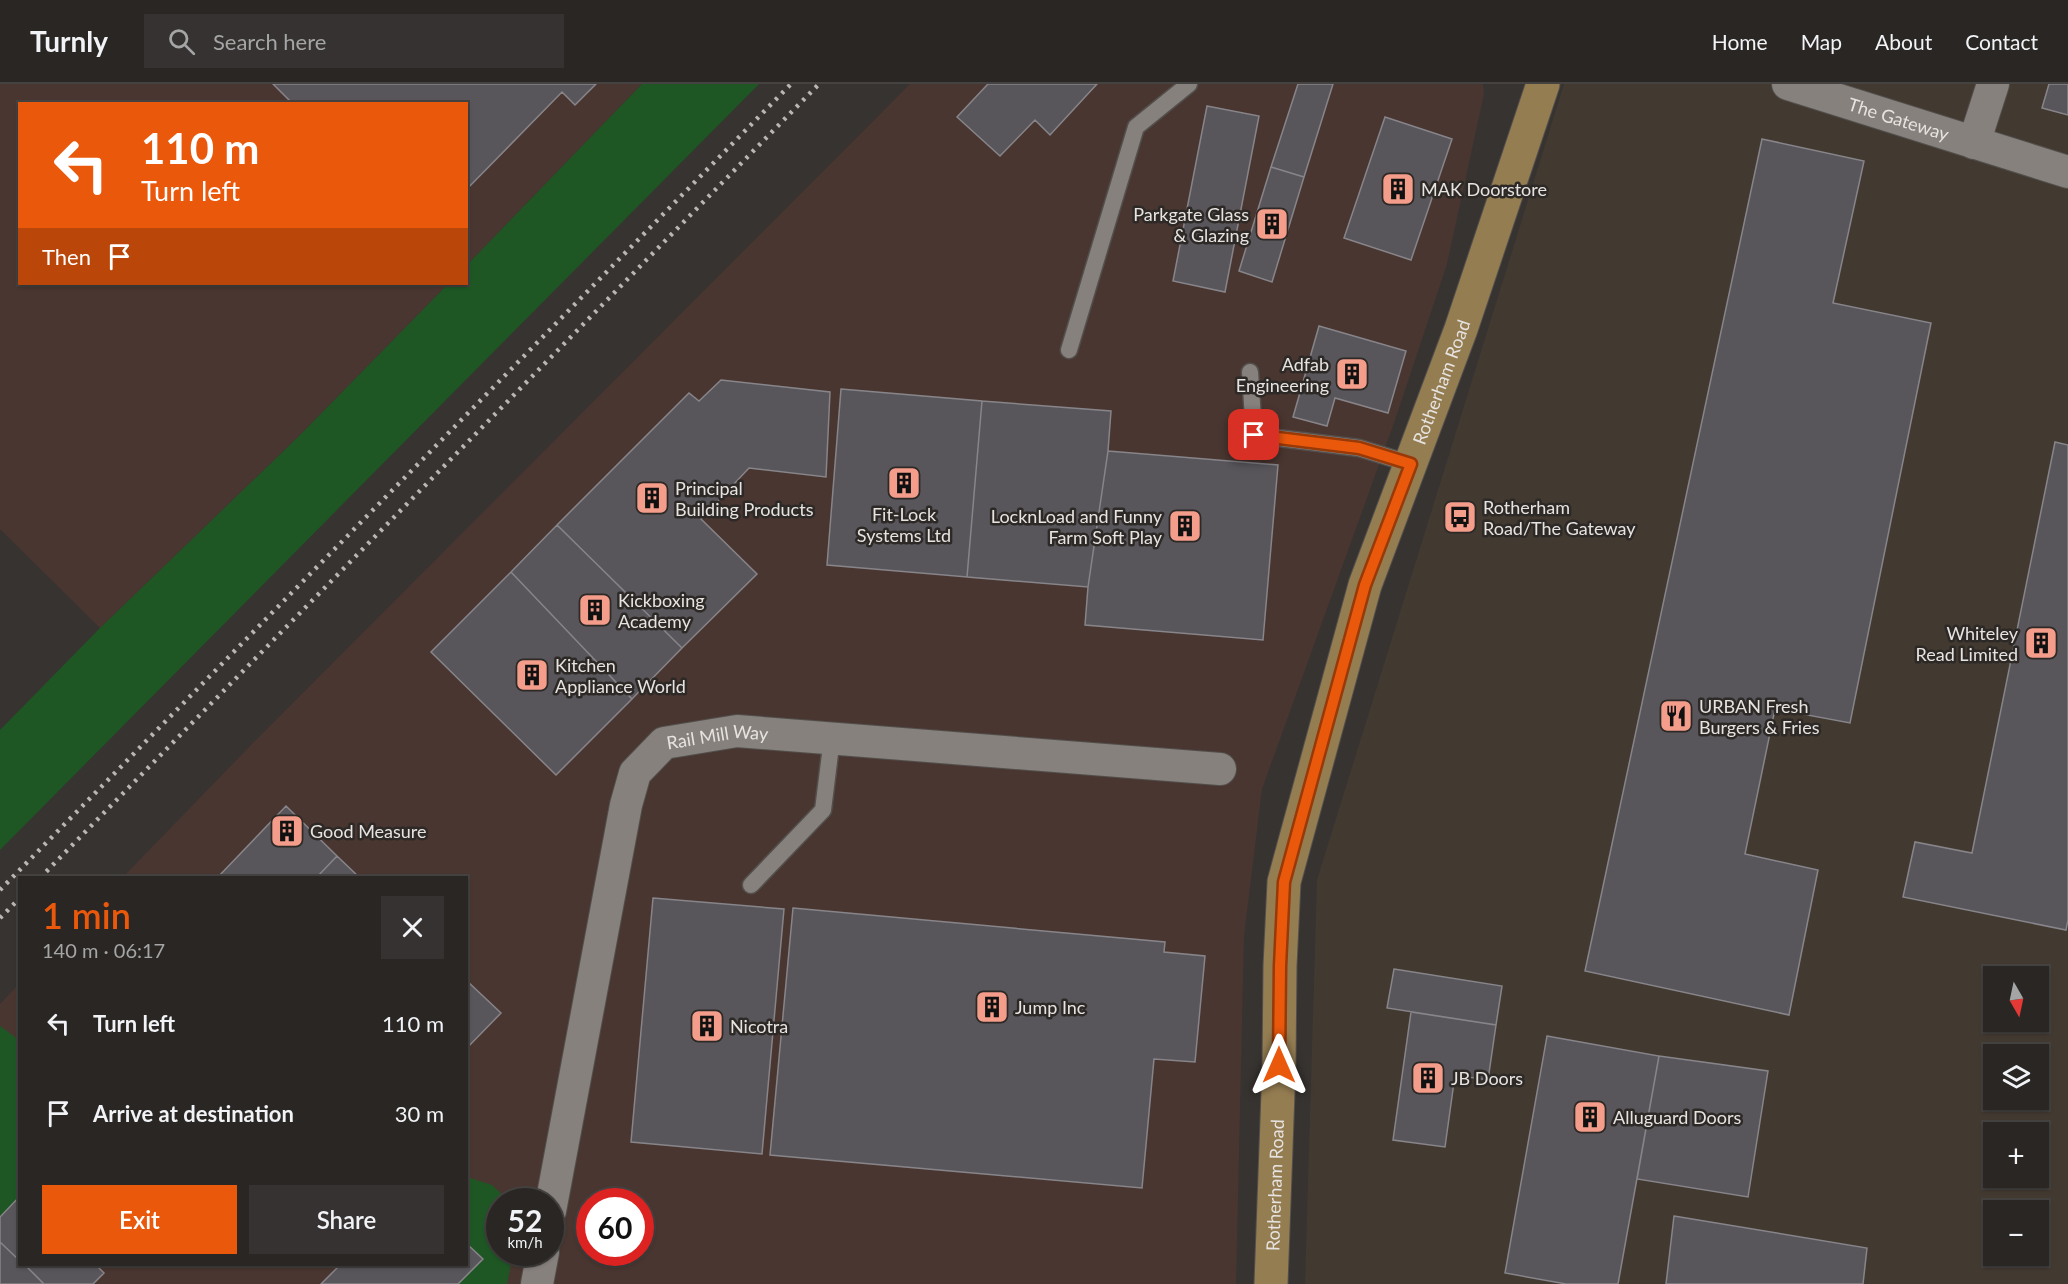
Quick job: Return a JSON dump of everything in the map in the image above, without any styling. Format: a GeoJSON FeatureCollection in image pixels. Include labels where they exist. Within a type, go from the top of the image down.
{"type":"FeatureCollection","features":[{"type":"Feature","properties":{"kind":"main road","name":"Rotherham Road"},"geometry":{"type":"LineString","coordinates":[[1271,1284],[1284,882],[1365,585],[1461,329],[1543,84]]}},
{"type":"Feature","properties":{"kind":"street","name":"The Gateway"},"geometry":{"type":"LineString","coordinates":[[1788,84],[2068,172]]}},
{"type":"Feature","properties":{"kind":"street"},"geometry":{"type":"LineString","coordinates":[[1974,143],[1993,84]]}},
{"type":"Feature","properties":{"kind":"street","name":"Rail Mill Way"},"geometry":{"type":"LineString","coordinates":[[554,1188],[626,805],[635,773],[664,743],[737,731],[1220,769]]}},
{"type":"Feature","properties":{"kind":"street"},"geometry":{"type":"LineString","coordinates":[[537,1284],[540,1266]]}},
{"type":"Feature","properties":{"kind":"lane"},"geometry":{"type":"LineString","coordinates":[[1070,350],[1136,127],[1190,84]]}},
{"type":"Feature","properties":{"kind":"lane"},"geometry":{"type":"LineString","coordinates":[[1250,372],[1254,435],[1359,448],[1411,464]]}},
{"type":"Feature","properties":{"kind":"lane"},"geometry":{"type":"LineString","coordinates":[[751,885],[823,810],[832,738]]}},
{"type":"Feature","properties":{"kind":"shaded area"},"geometry":{"type":"Polygon","coordinates":[[[0,84],[642,84],[468,264],[468,102],[18,102],[18,285],[447,285],[299,436],[100,628],[0,529],[0,84]]]}},
{"type":"Feature","properties":{"kind":"shaded area"},"geometry":{"type":"Polygon","coordinates":[[[910,84],[1483,84],[1484,94],[1447,264],[1394,423],[1262,789],[1244,936],[1236,1284],[0,1284],[0,1004],[18,985],[18,1266],[468,1266],[468,876],[124,876],[252,744],[910,84]]]}},
{"type":"Feature","properties":{"kind":"shaded area"},"geometry":{"type":"Polygon","coordinates":[[[1564,84],[2068,84],[2068,1284],[1305,1284],[1317,880],[1564,84]]]}},
{"type":"Feature","properties":{"kind":"green space"},"geometry":{"type":"Polygon","coordinates":[[[642,84],[759,84],[0,850],[0,730],[100,628],[299,436],[447,285],[468,285],[468,264],[642,84]]]}},
{"type":"Feature","properties":{"kind":"green space"},"geometry":{"type":"Polygon","coordinates":[[[0,1026],[18,1039],[18,1198],[0,1217],[0,1026]]]}},
{"type":"Feature","properties":{"kind":"green space"},"geometry":{"type":"Polygon","coordinates":[[[468,1177],[495,1188],[486,1188],[486,1266],[510,1266],[507,1284],[458,1284],[483,1259],[468,1244],[468,1177]]]}},
{"type":"Feature","properties":{"kind":"building"},"geometry":{"type":"Polygon","coordinates":[[[273,84],[596,84],[575,105],[562,92],[468,188],[468,102],[291,102],[273,84]]]}},
{"type":"Feature","properties":{"kind":"building"},"geometry":{"type":"Polygon","coordinates":[[[988,84],[1097,84],[1050,135],[1035,120],[1000,156],[957,117],[988,84]]]}},
{"type":"Feature","properties":{"kind":"building"},"geometry":{"type":"Polygon","coordinates":[[[1298,84],[1333,84],[1304,177],[1271,167],[1298,84]]]}},
{"type":"Feature","properties":{"kind":"building"},"geometry":{"type":"Polygon","coordinates":[[[2049,84],[2068,84],[2068,115],[2042,108],[2049,84]]]}},
{"type":"Feature","properties":{"kind":"building"},"geometry":{"type":"Polygon","coordinates":[[[1207,106],[1259,116],[1225,292],[1173,281],[1207,106]]]}},
{"type":"Feature","properties":{"kind":"building","name":"MAK Doorstore"},"geometry":{"type":"Polygon","coordinates":[[[1385,117],[1452,139],[1411,260],[1344,238],[1385,117]]]}},
{"type":"Feature","properties":{"kind":"building"},"geometry":{"type":"Polygon","coordinates":[[[1762,139],[1864,161],[1833,303],[1931,323],[1850,723],[1775,709],[1745,854],[1818,870],[1789,1015],[1585,971],[1762,139]]]}},
{"type":"Feature","properties":{"kind":"building","name":"Parkgate Glass & Glazing"},"geometry":{"type":"Polygon","coordinates":[[[1271,167],[1304,177],[1272,282],[1239,271],[1271,167]]]}},
{"type":"Feature","properties":{"kind":"building","name":"Adfab Engineering"},"geometry":{"type":"Polygon","coordinates":[[[1319,326],[1406,351],[1388,413],[1335,398],[1327,426],[1293,417],[1319,326]]]}},
{"type":"Feature","properties":{"kind":"building","name":"Principal Building Products"},"geometry":{"type":"Polygon","coordinates":[[[721,380],[830,392],[826,477],[749,468],[701,519],[757,574],[682,648],[557,525],[689,393],[699,401],[721,380]]]}},
{"type":"Feature","properties":{"kind":"building","name":"Fit-Lock Systems Ltd"},"geometry":{"type":"Polygon","coordinates":[[[841,389],[982,401],[967,577],[827,565],[841,389]]]}},
{"type":"Feature","properties":{"kind":"building"},"geometry":{"type":"Polygon","coordinates":[[[982,401],[1111,411],[1108,451],[1088,587],[967,577],[982,401]]]}},
{"type":"Feature","properties":{"kind":"building","name":"Whiteley Read Limited"},"geometry":{"type":"Polygon","coordinates":[[[2055,442],[2068,445],[2068,920],[2066,930],[1903,897],[1915,842],[1972,853],[2055,442]]]}},
{"type":"Feature","properties":{"kind":"building","name":"LocknLoad and Funny Farm Soft Play"},"geometry":{"type":"Polygon","coordinates":[[[1108,451],[1278,465],[1263,640],[1085,625],[1088,587],[1108,451]]]}},
{"type":"Feature","properties":{"kind":"building","name":"Kickboxing Academy"},"geometry":{"type":"Polygon","coordinates":[[[557,525],[682,648],[632,699],[511,572],[557,525]]]}},
{"type":"Feature","properties":{"kind":"building","name":"Kitchen Appliance World"},"geometry":{"type":"Polygon","coordinates":[[[511,572],[632,699],[556,775],[431,652],[511,572]]]}},
{"type":"Feature","properties":{"kind":"building","name":"Good Measure"},"geometry":{"type":"Polygon","coordinates":[[[286,806],[337,856],[318,876],[219,876],[286,806]]]}},
{"type":"Feature","properties":{"kind":"building"},"geometry":{"type":"Polygon","coordinates":[[[337,856],[358,876],[318,876],[337,856]]]}},
{"type":"Feature","properties":{"kind":"building","name":"Nicotra"},"geometry":{"type":"Polygon","coordinates":[[[653,898],[784,909],[762,1154],[631,1142],[653,898]]]}},
{"type":"Feature","properties":{"kind":"building","name":"Jump Inc"},"geometry":{"type":"Polygon","coordinates":[[[793,908],[1165,942],[1164,952],[1205,956],[1195,1062],[1154,1059],[1142,1188],[770,1155],[793,908]]]}},
{"type":"Feature","properties":{"kind":"building"},"geometry":{"type":"Polygon","coordinates":[[[1394,969],[1502,986],[1496,1025],[1387,1008],[1394,969]]]}},
{"type":"Feature","properties":{"kind":"building"},"geometry":{"type":"Polygon","coordinates":[[[468,982],[501,1013],[468,1047],[468,982]]]}},
{"type":"Feature","properties":{"kind":"building","name":"JB Doors"},"geometry":{"type":"Polygon","coordinates":[[[1411,1012],[1496,1025],[1488,1080],[1455,1075],[1445,1147],[1393,1140],[1411,1012]]]}},
{"type":"Feature","properties":{"kind":"building","name":"Alluguard Doors"},"geometry":{"type":"Polygon","coordinates":[[[1547,1036],[1659,1056],[1618,1284],[1566,1284],[1505,1273],[1547,1036]]]}},
{"type":"Feature","properties":{"kind":"building"},"geometry":{"type":"Polygon","coordinates":[[[1659,1056],[1768,1071],[1748,1197],[1637,1179],[1659,1056]]]}},
{"type":"Feature","properties":{"kind":"building"},"geometry":{"type":"Polygon","coordinates":[[[18,1198],[18,1259],[0,1242],[0,1217],[18,1198]]]}},
{"type":"Feature","properties":{"kind":"building"},"geometry":{"type":"Polygon","coordinates":[[[1674,1216],[1867,1248],[1863,1284],[1666,1284],[1674,1216]]]}},
{"type":"Feature","properties":{"kind":"building"},"geometry":{"type":"Polygon","coordinates":[[[0,1242],[18,1259],[18,1266],[26,1266],[44,1284],[0,1284],[0,1242]]]}},
{"type":"Feature","properties":{"kind":"building"},"geometry":{"type":"Polygon","coordinates":[[[468,1245],[483,1259],[458,1284],[321,1284],[339,1266],[468,1266],[468,1245]]]}},
{"type":"Feature","properties":{"kind":"building"},"geometry":{"type":"Polygon","coordinates":[[[26,1266],[97,1266],[104,1273],[93,1284],[44,1284],[26,1266]]]}},
{"type":"Feature","properties":{"kind":"railway"},"geometry":{"type":"LineString","coordinates":[[0,890],[791,84]]}},
{"type":"Feature","properties":{"kind":"railway"},"geometry":{"type":"LineString","coordinates":[[42,876],[819,84]]}},
{"type":"Feature","properties":{"kind":"railway"},"geometry":{"type":"LineString","coordinates":[[0,918],[18,900]]}},
{"type":"Feature","properties":{"kind":"place","name":"MAK Doorstore"},"geometry":{"type":"Point","coordinates":[1398,189]}},
{"type":"Feature","properties":{"kind":"place","name":"Parkgate Glass & Glazing"},"geometry":{"type":"Point","coordinates":[1272,224]}},
{"type":"Feature","properties":{"kind":"place","name":"Adfab Engineering"},"geometry":{"type":"Point","coordinates":[1352,374]}},
{"type":"Feature","properties":{"kind":"place","name":"Fit-Lock Systems Ltd"},"geometry":{"type":"Point","coordinates":[904,483]}},
{"type":"Feature","properties":{"kind":"place","name":"Principal Building Products"},"geometry":{"type":"Point","coordinates":[652,498]}},
{"type":"Feature","properties":{"kind":"place","name":"Rotherham Road/The Gateway"},"geometry":{"type":"Point","coordinates":[1460,517]}},
{"type":"Feature","properties":{"kind":"place","name":"LocknLoad and Funny Farm Soft Play"},"geometry":{"type":"Point","coordinates":[1185,526]}},
{"type":"Feature","properties":{"kind":"place","name":"Kickboxing Academy"},"geometry":{"type":"Point","coordinates":[595,610]}},
{"type":"Feature","properties":{"kind":"place","name":"Whiteley Read Limited"},"geometry":{"type":"Point","coordinates":[2041,643]}},
{"type":"Feature","properties":{"kind":"place","name":"Kitchen Appliance World"},"geometry":{"type":"Point","coordinates":[532,675]}},
{"type":"Feature","properties":{"kind":"place","name":"URBAN Fresh Burgers & Fries"},"geometry":{"type":"Point","coordinates":[1676,716]}},
{"type":"Feature","properties":{"kind":"place","name":"Good Measure"},"geometry":{"type":"Point","coordinates":[287,831]}},
{"type":"Feature","properties":{"kind":"place","name":"Jump Inc"},"geometry":{"type":"Point","coordinates":[992,1007]}},
{"type":"Feature","properties":{"kind":"place","name":"Nicotra"},"geometry":{"type":"Point","coordinates":[707,1026]}},
{"type":"Feature","properties":{"kind":"place","name":"JB Doors"},"geometry":{"type":"Point","coordinates":[1428,1078]}},
{"type":"Feature","properties":{"kind":"place","name":"Alluguard Doors"},"geometry":{"type":"Point","coordinates":[1590,1117]}},
{"type":"Feature","properties":{"kind":"route"},"geometry":{"type":"LineString","coordinates":[[1254,435],[1359,448],[1411,464],[1365,585],[1284,882],[1279,1065]]}}]}
